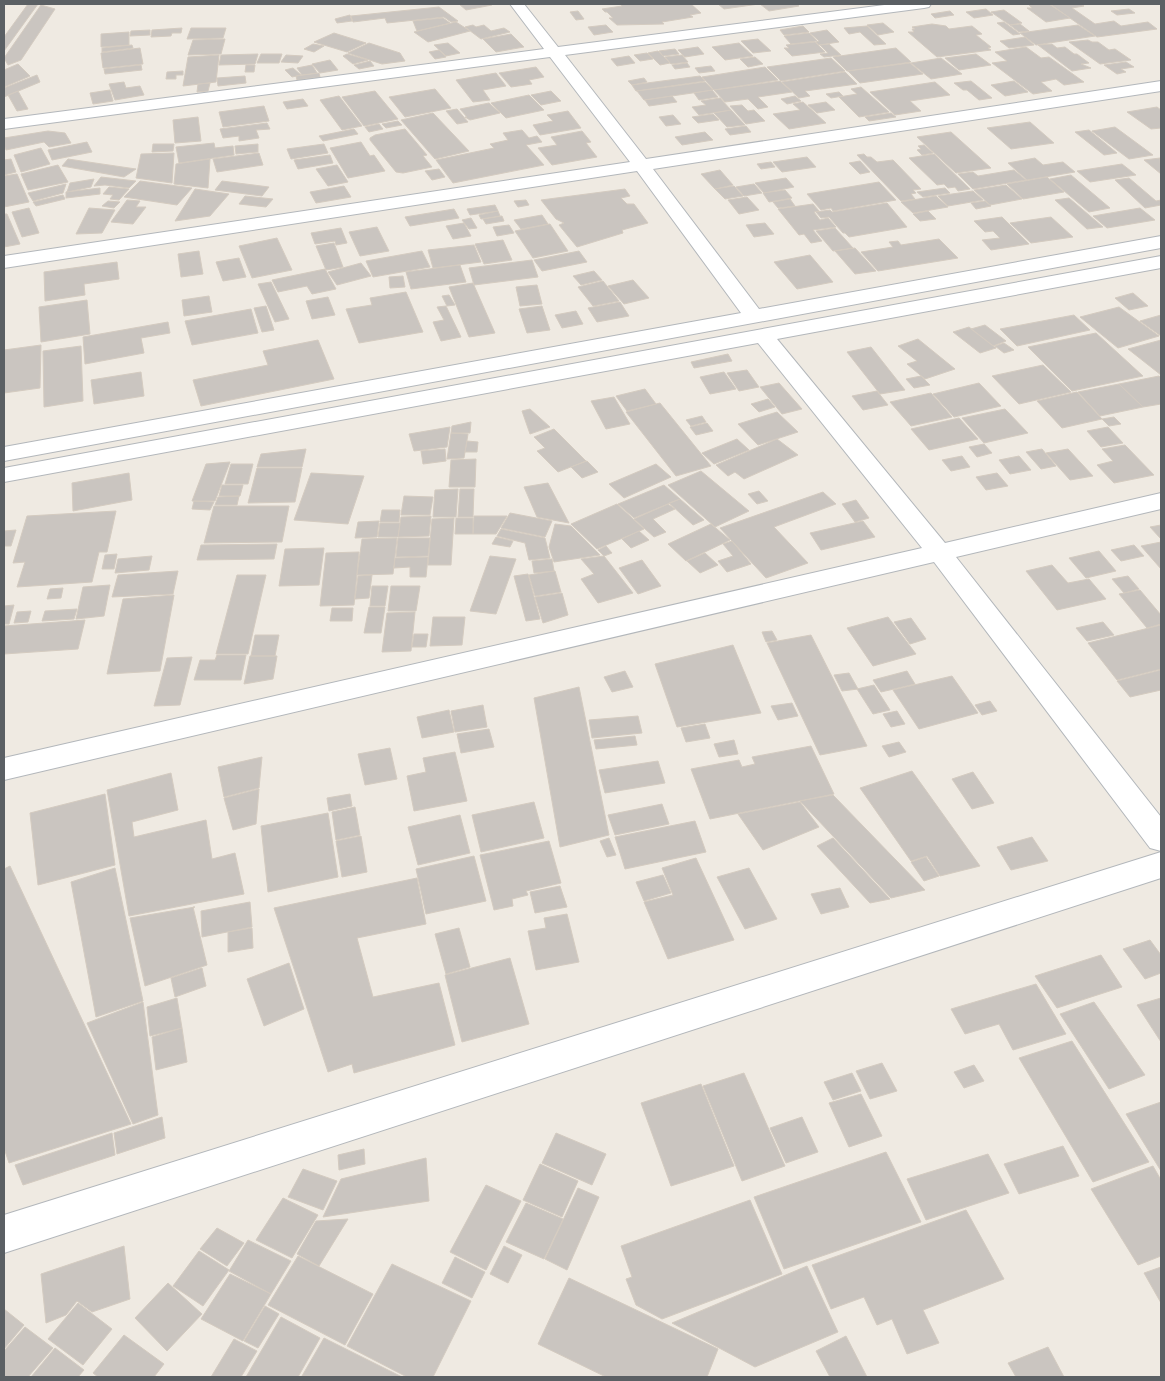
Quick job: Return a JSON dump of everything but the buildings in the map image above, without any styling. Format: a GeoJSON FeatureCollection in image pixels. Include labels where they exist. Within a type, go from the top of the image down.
{"type":"FeatureCollection","features":[{"type":"Feature","properties":{"kind":"street"},"geometry":{"type":"LineString","coordinates":[[517,4],[642,166],[758,325],[940,553],[1161,839]]}},
{"type":"Feature","properties":{"kind":"street"},"geometry":{"type":"LineString","coordinates":[[4,124],[554,52],[849,8],[924,4]]}},
{"type":"Feature","properties":{"kind":"street"},"geometry":{"type":"LineString","coordinates":[[4,262],[1161,86]]}},
{"type":"Feature","properties":{"kind":"street"},"geometry":{"type":"LineString","coordinates":[[4,475],[758,325],[1161,242]]}},
{"type":"Feature","properties":{"kind":"street"},"geometry":{"type":"LineString","coordinates":[[4,454],[758,325],[1161,262]]}},
{"type":"Feature","properties":{"kind":"street"},"geometry":{"type":"LineString","coordinates":[[4,769],[1161,501]]}},
{"type":"Feature","properties":{"kind":"street"},"geometry":{"type":"LineString","coordinates":[[4,1234],[1161,865]]}}]}
